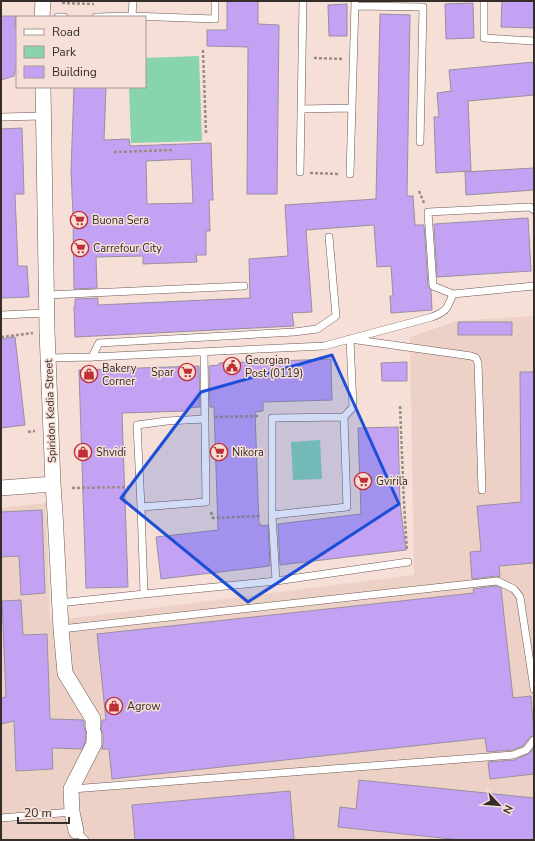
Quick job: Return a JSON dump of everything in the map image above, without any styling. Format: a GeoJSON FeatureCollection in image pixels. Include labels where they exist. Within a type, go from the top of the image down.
{"type":"FeatureCollection","features":[{"type":"Feature","properties":{"kind":"street"},"geometry":{"type":"LineString","coordinates":[[42,16],[43,1]]}},
{"type":"Feature","properties":{"kind":"street","name":"Spiridon Kedia Street"},"geometry":{"type":"LineString","coordinates":[[43,88],[47,331],[61,629],[65,673],[93,719],[94,730],[94,744],[71,789],[72,812],[80,835]]}},
{"type":"Feature","properties":{"kind":"street"},"geometry":{"type":"LineString","coordinates":[[1,488],[53,484]]}},
{"type":"Feature","properties":{"kind":"lane"},"geometry":{"type":"LineString","coordinates":[[132,16],[133,1]]}},
{"type":"Feature","properties":{"kind":"lane"},"geometry":{"type":"LineString","coordinates":[[146,17],[214,19],[215,1]]}},
{"type":"Feature","properties":{"kind":"lane"},"geometry":{"type":"LineString","coordinates":[[300,172],[303,1]]}},
{"type":"Feature","properties":{"kind":"lane"},"geometry":{"type":"LineString","coordinates":[[484,1],[484,38],[534,41]]}},
{"type":"Feature","properties":{"kind":"lane"},"geometry":{"type":"LineString","coordinates":[[350,174],[355,3],[423,7],[420,142]]}},
{"type":"Feature","properties":{"kind":"lane"},"geometry":{"type":"LineString","coordinates":[[301,109],[352,108]]}},
{"type":"Feature","properties":{"kind":"lane"},"geometry":{"type":"LineString","coordinates":[[1,117],[43,116]]}},
{"type":"Feature","properties":{"kind":"lane"},"geometry":{"type":"LineString","coordinates":[[534,210],[530,206],[428,212],[433,286],[453,294],[534,286]]}},
{"type":"Feature","properties":{"kind":"lane"},"geometry":{"type":"LineString","coordinates":[[92,357],[99,343],[294,332],[317,329],[336,316],[329,237]]}},
{"type":"Feature","properties":{"kind":"lane"},"geometry":{"type":"LineString","coordinates":[[46,295],[244,286]]}},
{"type":"Feature","properties":{"kind":"lane"},"geometry":{"type":"LineString","coordinates":[[48,358],[324,346],[432,317],[444,312],[453,294]]}},
{"type":"Feature","properties":{"kind":"lane"},"geometry":{"type":"LineString","coordinates":[[1,315],[47,313]]}},
{"type":"Feature","properties":{"kind":"lane"},"geometry":{"type":"LineString","coordinates":[[276,581],[272,515],[272,418],[344,417],[353,408],[350,339]]}},
{"type":"Feature","properties":{"kind":"lane"},"geometry":{"type":"LineString","coordinates":[[350,339],[471,356],[476,358],[478,362],[482,490]]}},
{"type":"Feature","properties":{"kind":"lane"},"geometry":{"type":"LineString","coordinates":[[141,507],[206,502],[204,352]]}},
{"type":"Feature","properties":{"kind":"lane"},"geometry":{"type":"LineString","coordinates":[[272,515],[347,507],[344,417]]}},
{"type":"Feature","properties":{"kind":"lane"},"geometry":{"type":"LineString","coordinates":[[144,594],[137,425],[205,418]]}},
{"type":"Feature","properties":{"kind":"lane"},"geometry":{"type":"LineString","coordinates":[[60,602],[85,601],[276,581],[408,562]]}},
{"type":"Feature","properties":{"kind":"lane"},"geometry":{"type":"LineString","coordinates":[[61,629],[497,581],[514,589],[520,597],[534,689]]}},
{"type":"Feature","properties":{"kind":"lane"},"geometry":{"type":"LineString","coordinates":[[71,789],[513,755],[526,750],[534,740]]}},
{"type":"Feature","properties":{"kind":"lane"},"geometry":{"type":"LineString","coordinates":[[1,818],[72,812]]}},
{"type":"Feature","properties":{"kind":"path"},"geometry":{"type":"LineString","coordinates":[[203,50],[206,133]]}},
{"type":"Feature","properties":{"kind":"path"},"geometry":{"type":"LineString","coordinates":[[302,58],[353,59]]}},
{"type":"Feature","properties":{"kind":"path"},"geometry":{"type":"LineString","coordinates":[[114,152],[173,150]]}},
{"type":"Feature","properties":{"kind":"path"},"geometry":{"type":"LineString","coordinates":[[300,172],[350,174]]}},
{"type":"Feature","properties":{"kind":"path"},"geometry":{"type":"LineString","coordinates":[[1,336],[47,331]]}},
{"type":"Feature","properties":{"kind":"path"},"geometry":{"type":"LineString","coordinates":[[400,406],[408,562]]}},
{"type":"Feature","properties":{"kind":"path"},"geometry":{"type":"LineString","coordinates":[[205,418],[259,415],[272,418]]}},
{"type":"Feature","properties":{"kind":"path"},"geometry":{"type":"LineString","coordinates":[[72,488],[140,487]]}},
{"type":"Feature","properties":{"kind":"path"},"geometry":{"type":"LineString","coordinates":[[206,502],[213,518],[272,515]]}},
{"type":"Feature","properties":{"kind":"highlighted area"},"geometry":{"type":"Polygon","coordinates":[[[332,355],[399,504],[248,602],[121,498],[201,392],[332,355]]]}},
{"type":"Feature","properties":{"kind":"shaded area"},"geometry":{"type":"Polygon","coordinates":[[[534,316],[534,840],[1,840],[1,508],[46,503],[50,621],[414,575],[410,337],[457,321],[534,316]]]}},
{"type":"Feature","properties":{"kind":"green space"},"geometry":{"type":"Polygon","coordinates":[[[199,56],[202,141],[131,143],[129,88],[146,88],[146,58],[199,56]]]}},
{"type":"Feature","properties":{"kind":"green space"},"geometry":{"type":"Polygon","coordinates":[[[320,440],[322,479],[293,480],[291,442],[320,440]]]}},
{"type":"Feature","properties":{"kind":"building"},"geometry":{"type":"Polygon","coordinates":[[[227,1],[258,1],[258,24],[279,25],[277,194],[247,194],[248,47],[207,46],[207,30],[227,30],[227,1]]]}},
{"type":"Feature","properties":{"kind":"building"},"geometry":{"type":"Polygon","coordinates":[[[502,1],[534,1],[534,28],[501,27],[502,1]]]}},
{"type":"Feature","properties":{"kind":"building"},"geometry":{"type":"Polygon","coordinates":[[[473,3],[474,38],[446,39],[445,4],[473,3]]]}},
{"type":"Feature","properties":{"kind":"building"},"geometry":{"type":"Polygon","coordinates":[[[347,4],[347,36],[329,36],[328,5],[347,4]]]}},
{"type":"Feature","properties":{"kind":"building"},"geometry":{"type":"Polygon","coordinates":[[[380,14],[410,15],[407,196],[413,196],[415,225],[424,225],[428,286],[431,290],[432,310],[391,313],[390,296],[393,296],[391,266],[377,267],[374,225],[306,230],[312,312],[292,313],[294,326],[75,337],[75,299],[98,298],[98,305],[250,298],[249,259],[288,256],[285,205],[376,199],[380,14]]]}},
{"type":"Feature","properties":{"kind":"building"},"geometry":{"type":"Polygon","coordinates":[[[1,16],[16,16],[16,68],[14,76],[1,80],[1,16]]]}},
{"type":"Feature","properties":{"kind":"building"},"geometry":{"type":"Polygon","coordinates":[[[534,62],[534,95],[468,101],[471,171],[436,173],[434,117],[439,117],[437,93],[451,91],[449,70],[534,62]]]}},
{"type":"Feature","properties":{"kind":"building"},"geometry":{"type":"Polygon","coordinates":[[[74,88],[106,88],[104,140],[129,139],[130,146],[211,143],[213,200],[209,200],[210,231],[206,231],[206,255],[196,255],[197,262],[143,264],[143,256],[96,257],[97,288],[74,289],[71,171],[74,88]],[[191,159],[146,161],[147,204],[193,203],[191,159]]]}},
{"type":"Feature","properties":{"kind":"building"},"geometry":{"type":"Polygon","coordinates":[[[22,128],[24,194],[15,194],[18,266],[27,266],[29,297],[1,298],[1,129],[22,128]]]}},
{"type":"Feature","properties":{"kind":"building"},"geometry":{"type":"Polygon","coordinates":[[[534,168],[534,190],[466,195],[465,172],[534,168]]]}},
{"type":"Feature","properties":{"kind":"building"},"geometry":{"type":"Polygon","coordinates":[[[528,218],[531,271],[437,277],[434,224],[528,218]]]}},
{"type":"Feature","properties":{"kind":"building"},"geometry":{"type":"Polygon","coordinates":[[[458,322],[512,322],[512,335],[458,335],[458,322]]]}},
{"type":"Feature","properties":{"kind":"building"},"geometry":{"type":"Polygon","coordinates":[[[15,337],[25,425],[1,428],[1,339],[15,337]]]}},
{"type":"Feature","properties":{"kind":"building"},"geometry":{"type":"Polygon","coordinates":[[[331,359],[332,400],[263,402],[263,411],[255,412],[259,525],[268,525],[270,566],[161,579],[156,537],[218,530],[214,407],[210,407],[209,366],[219,365],[219,363],[331,359]]]}},
{"type":"Feature","properties":{"kind":"building"},"geometry":{"type":"Polygon","coordinates":[[[407,362],[407,381],[382,381],[381,363],[407,362]]]}},
{"type":"Feature","properties":{"kind":"building"},"geometry":{"type":"Polygon","coordinates":[[[199,366],[200,407],[187,408],[187,411],[122,413],[128,587],[86,588],[79,370],[199,366]]]}},
{"type":"Feature","properties":{"kind":"building"},"geometry":{"type":"Polygon","coordinates":[[[520,372],[534,372],[534,563],[499,566],[500,577],[496,576],[472,579],[470,552],[481,551],[477,506],[521,502],[520,372]]]}},
{"type":"Feature","properties":{"kind":"building"},"geometry":{"type":"Polygon","coordinates":[[[398,427],[400,503],[406,550],[280,565],[278,524],[361,514],[358,428],[398,427]]]}},
{"type":"Feature","properties":{"kind":"building"},"geometry":{"type":"Polygon","coordinates":[[[42,510],[45,593],[21,595],[19,556],[1,557],[1,512],[42,510]]]}},
{"type":"Feature","properties":{"kind":"building"},"geometry":{"type":"Polygon","coordinates":[[[496,586],[501,588],[513,698],[531,696],[534,735],[530,737],[523,746],[512,750],[487,752],[485,738],[112,779],[109,749],[102,749],[102,720],[106,720],[97,634],[474,593],[473,589],[496,586]]]}},
{"type":"Feature","properties":{"kind":"building"},"geometry":{"type":"Polygon","coordinates":[[[21,600],[23,635],[47,634],[50,719],[83,720],[86,732],[85,742],[82,749],[52,748],[53,769],[16,771],[14,721],[1,724],[1,698],[6,697],[2,601],[21,600]]]}},
{"type":"Feature","properties":{"kind":"building"},"geometry":{"type":"Polygon","coordinates":[[[534,748],[534,774],[490,779],[488,762],[515,760],[528,754],[534,748]]]}},
{"type":"Feature","properties":{"kind":"building"},"geometry":{"type":"Polygon","coordinates":[[[359,780],[534,798],[534,840],[461,840],[338,827],[340,807],[356,809],[359,780]]]}},
{"type":"Feature","properties":{"kind":"building"},"geometry":{"type":"Polygon","coordinates":[[[290,791],[294,839],[135,840],[132,805],[290,791]]]}},
{"type":"Feature","properties":{"kind":"place","name":"Buona Sera"},"geometry":{"type":"Point","coordinates":[79,220]}},
{"type":"Feature","properties":{"kind":"place","name":"Carrefour City"},"geometry":{"type":"Point","coordinates":[80,248]}},
{"type":"Feature","properties":{"kind":"place","name":"Georgian Post (0119)"},"geometry":{"type":"Point","coordinates":[232,366]}},
{"type":"Feature","properties":{"kind":"place","name":"Spar"},"geometry":{"type":"Point","coordinates":[187,372]}},
{"type":"Feature","properties":{"kind":"place","name":"Bakery Corner"},"geometry":{"type":"Point","coordinates":[89,374]}},
{"type":"Feature","properties":{"kind":"place","name":"Shvidi"},"geometry":{"type":"Point","coordinates":[83,452]}},
{"type":"Feature","properties":{"kind":"place","name":"Nikora"},"geometry":{"type":"Point","coordinates":[219,452]}},
{"type":"Feature","properties":{"kind":"place","name":"Gvirila"},"geometry":{"type":"Point","coordinates":[363,481]}},
{"type":"Feature","properties":{"kind":"place","name":"Agrow"},"geometry":{"type":"Point","coordinates":[114,706]}}]}
